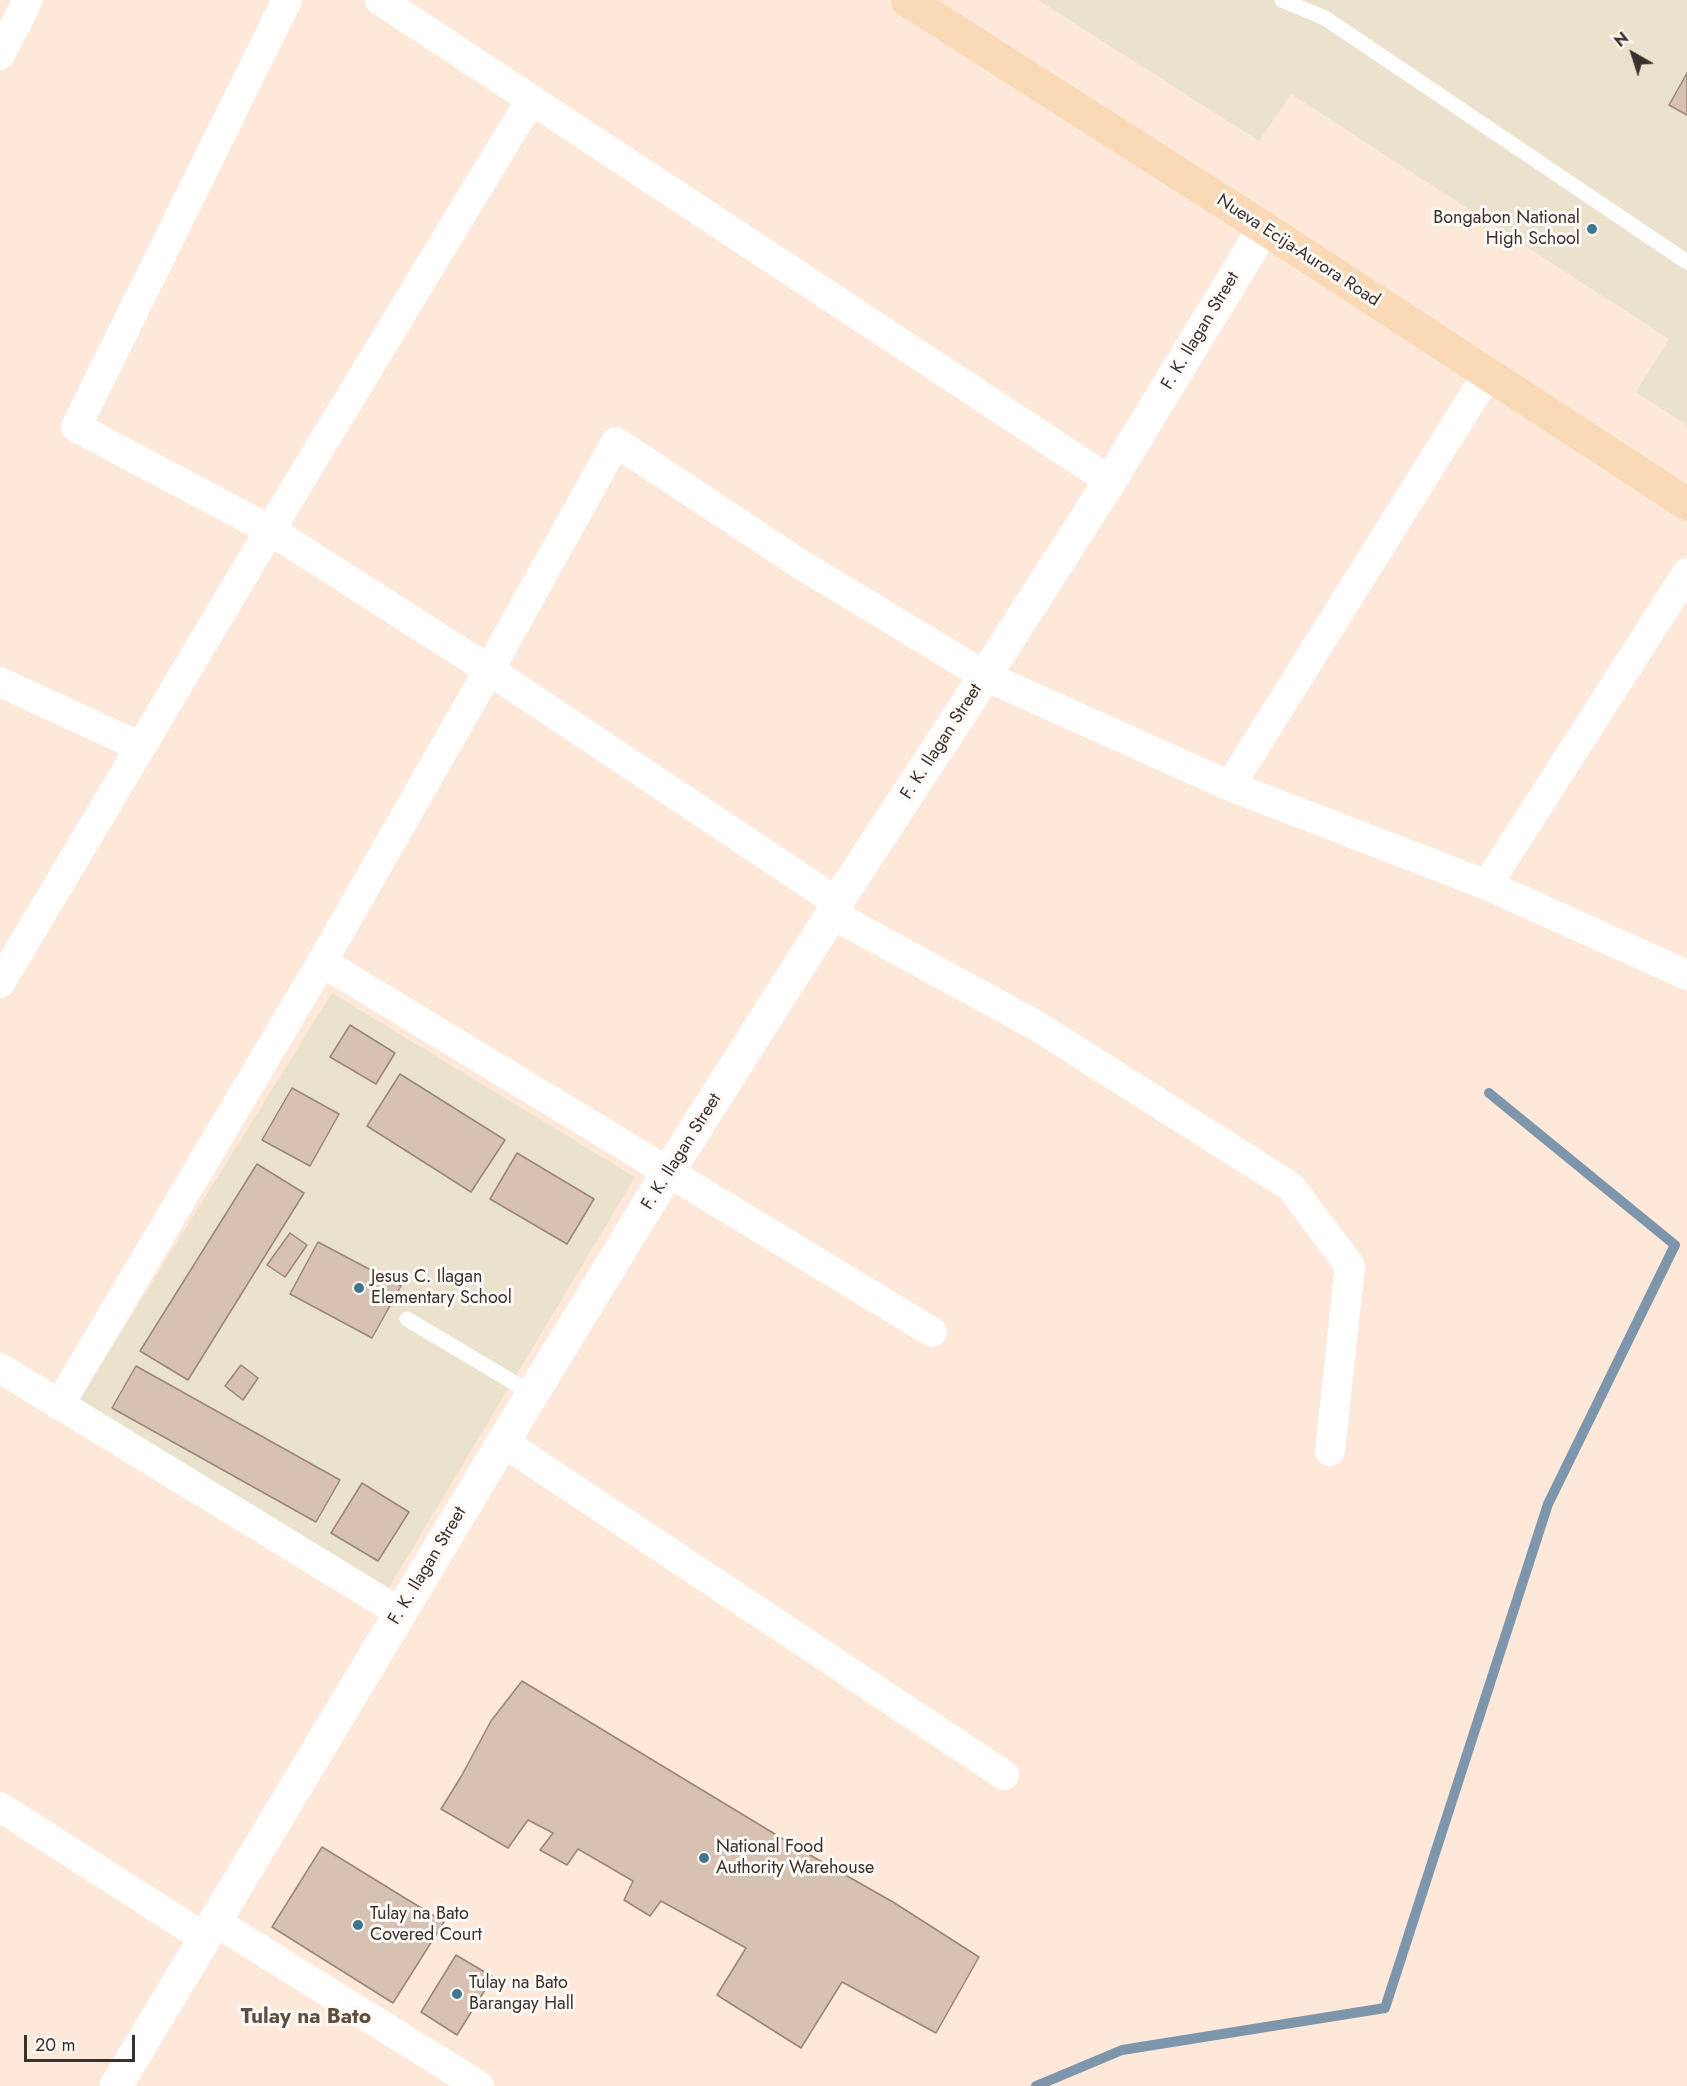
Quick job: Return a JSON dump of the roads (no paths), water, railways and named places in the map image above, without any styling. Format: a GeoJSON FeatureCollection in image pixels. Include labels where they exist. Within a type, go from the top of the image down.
{"type":"FeatureCollection","features":[{"type":"Feature","properties":{"kind":"main road","name":"Nueva Ecija-Aurora Road"},"geometry":{"type":"LineString","coordinates":[[907,0],[1264,228],[1687,504]]}},
{"type":"Feature","properties":{"kind":"street"},"geometry":{"type":"LineString","coordinates":[[0,55],[27,0]]}},
{"type":"Feature","properties":{"kind":"street"},"geometry":{"type":"LineString","coordinates":[[287,0],[76,427],[270,530],[489,670],[835,908],[1037,1026],[1291,1187],[1350,1266],[1330,1451]]}},
{"type":"Feature","properties":{"kind":"street"},"geometry":{"type":"LineString","coordinates":[[380,0],[530,101],[1110,481]]}},
{"type":"Feature","properties":{"kind":"street"},"geometry":{"type":"LineString","coordinates":[[0,983],[270,530],[530,101]]}},
{"type":"Feature","properties":{"kind":"street","name":"F. K. Ilagan Street"},"geometry":{"type":"LineString","coordinates":[[116,2086],[668,1172],[1110,481],[1264,228]]}},
{"type":"Feature","properties":{"kind":"street"},"geometry":{"type":"LineString","coordinates":[[1230,786],[1487,375]]}},
{"type":"Feature","properties":{"kind":"street"},"geometry":{"type":"LineString","coordinates":[[59,1405],[322,962],[616,442],[797,562],[985,676],[1230,786],[1487,885],[1687,975]]}},
{"type":"Feature","properties":{"kind":"street"},"geometry":{"type":"LineString","coordinates":[[1487,885],[1687,573]]}},
{"type":"Feature","properties":{"kind":"street"},"geometry":{"type":"LineString","coordinates":[[0,682],[141,747]]}},
{"type":"Feature","properties":{"kind":"street"},"geometry":{"type":"LineString","coordinates":[[322,962],[932,1332]]}},
{"type":"Feature","properties":{"kind":"street"},"geometry":{"type":"LineString","coordinates":[[0,1368],[400,1613]]}},
{"type":"Feature","properties":{"kind":"street"},"geometry":{"type":"LineString","coordinates":[[503,1442],[1004,1775]]}},
{"type":"Feature","properties":{"kind":"street"},"geometry":{"type":"LineString","coordinates":[[0,1807],[479,2086]]}},
{"type":"Feature","properties":{"kind":"lane"},"geometry":{"type":"LineString","coordinates":[[1282,0],[1325,18],[1686,259]]}},
{"type":"Feature","properties":{"kind":"lane"},"geometry":{"type":"LineString","coordinates":[[407,1319],[533,1394]]}},
{"type":"Feature","properties":{"kind":"waterway"},"geometry":{"type":"LineString","coordinates":[[1036,2086],[1122,2050],[1385,2008],[1548,1504],[1675,1245],[1489,1093]]}},
{"type":"Feature","properties":{"kind":"place","name":"Bongabon National High School"},"geometry":{"type":"Point","coordinates":[1592,229]}},
{"type":"Feature","properties":{"kind":"place","name":"Jesus C. Ilagan Elementary School"},"geometry":{"type":"Point","coordinates":[359,1288]}},
{"type":"Feature","properties":{"kind":"place","name":"National Food Authority Warehouse"},"geometry":{"type":"Point","coordinates":[704,1858]}},
{"type":"Feature","properties":{"kind":"place","name":"Tulay na Bato Covered Court"},"geometry":{"type":"Point","coordinates":[358,1925]}},
{"type":"Feature","properties":{"kind":"place","name":"Tulay na Bato Barangay Hall"},"geometry":{"type":"Point","coordinates":[457,1994]}},
{"type":"Feature","properties":{"kind":"district","name":"Tulay na Bato"},"geometry":{"type":"Point","coordinates":[306,2018]}}]}
